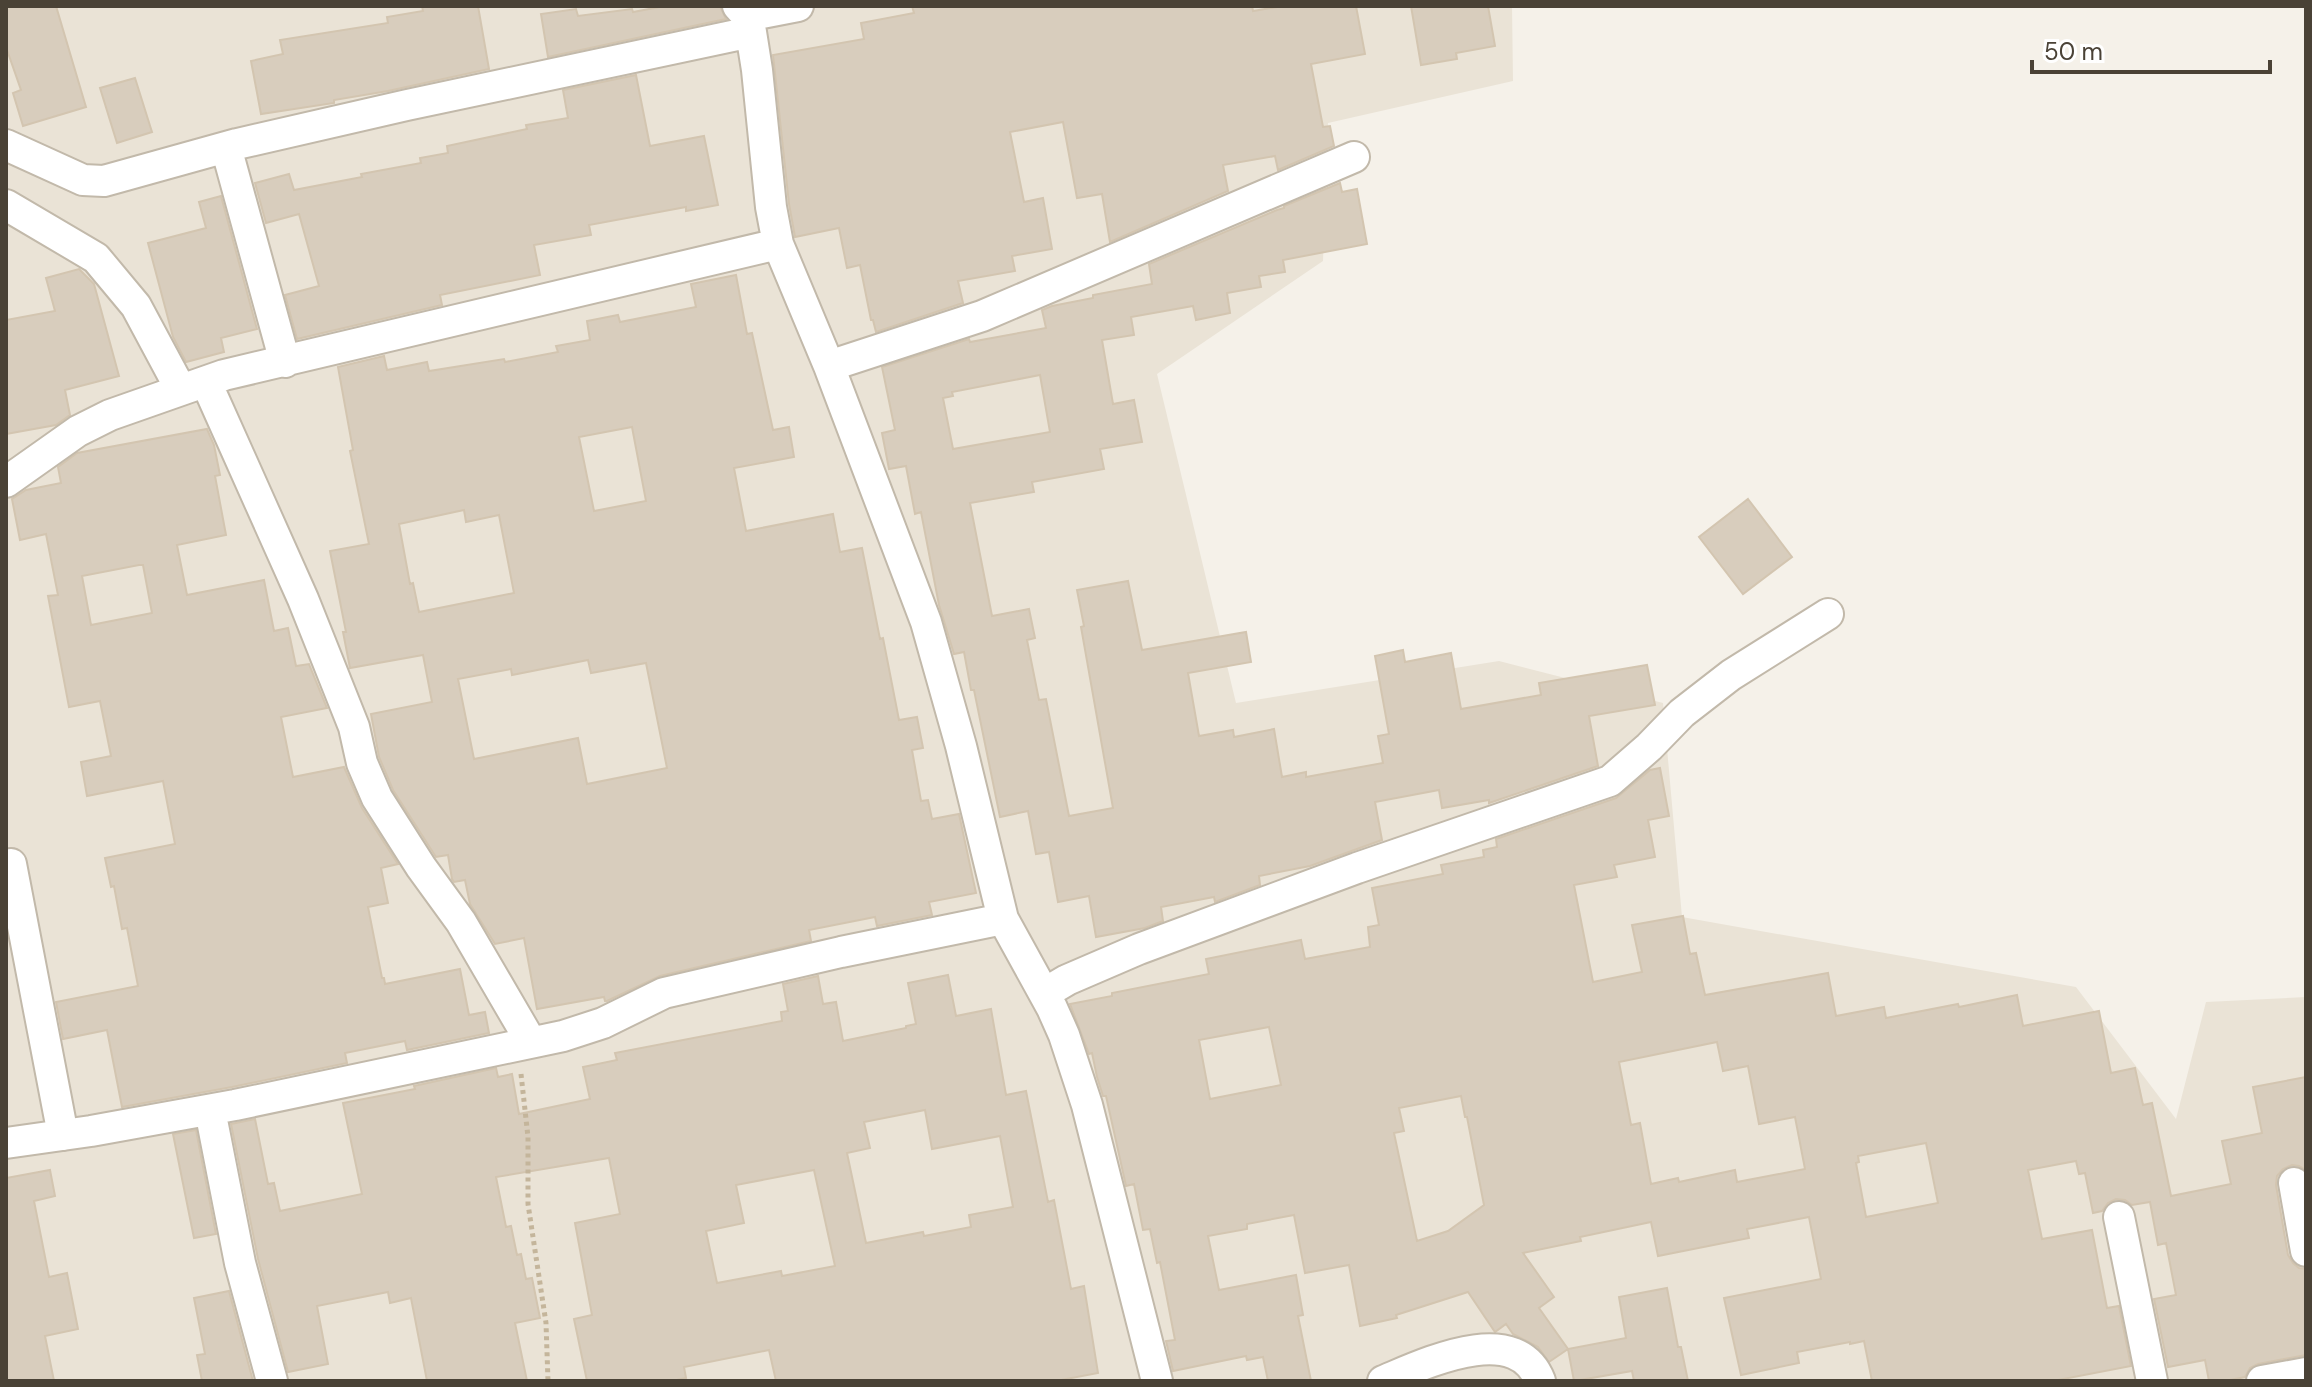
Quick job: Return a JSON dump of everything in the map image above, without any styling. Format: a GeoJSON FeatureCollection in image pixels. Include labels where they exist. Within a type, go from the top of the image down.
{"type":"FeatureCollection","features":[{"type":"Feature","properties":{"kind":"street"},"geometry":{"type":"LineString","coordinates":[[6,145],[83,180],[104,181],[226,147],[407,105],[750,35],[798,6]]}},
{"type":"Feature","properties":{"kind":"street"},"geometry":{"type":"LineString","coordinates":[[750,35],[778,244],[829,366],[926,622],[961,746],[1003,919],[1054,988],[1157,1381]]}},
{"type":"Feature","properties":{"kind":"street"},"geometry":{"type":"LineString","coordinates":[[226,147],[285,362]]}},
{"type":"Feature","properties":{"kind":"street"},"geometry":{"type":"LineString","coordinates":[[829,366],[982,316],[1354,157]]}},
{"type":"Feature","properties":{"kind":"street"},"geometry":{"type":"LineString","coordinates":[[6,205],[96,258],[136,306],[214,380],[354,727],[362,763],[377,798],[461,922],[524,1043]]}},
{"type":"Feature","properties":{"kind":"street"},"geometry":{"type":"LineString","coordinates":[[6,482],[78,431],[110,415],[214,380],[778,244]]}},
{"type":"Feature","properties":{"kind":"street"},"geometry":{"type":"LineString","coordinates":[[1054,988],[1139,949],[1357,868],[1610,781],[1682,713],[1731,675],[1828,614]]}},
{"type":"Feature","properties":{"kind":"street"},"geometry":{"type":"LineString","coordinates":[[11,864],[63,1135]]}},
{"type":"Feature","properties":{"kind":"street"},"geometry":{"type":"LineString","coordinates":[[6,1143],[210,1110],[563,1036],[603,1023],[664,993],[1003,919]]}},
{"type":"Feature","properties":{"kind":"street"},"geometry":{"type":"LineString","coordinates":[[210,1110],[240,1263],[272,1381]]}},
{"type":"Feature","properties":{"kind":"street"},"geometry":{"type":"LineString","coordinates":[[2294,1183],[2306,1251]]}},
{"type":"Feature","properties":{"kind":"street"},"geometry":{"type":"LineString","coordinates":[[2119,1217],[2152,1381]]}},
{"type":"Feature","properties":{"kind":"street"},"geometry":{"type":"LineString","coordinates":[[1383,1381],[1439,1358],[1491,1348],[1520,1355],[1532,1365],[1540,1381]]}},
{"type":"Feature","properties":{"kind":"street"},"geometry":{"type":"LineString","coordinates":[[2262,1381],[2306,1373]]}},
{"type":"Feature","properties":{"kind":"path"},"geometry":{"type":"LineString","coordinates":[[524,1043],[528,1204],[546,1323],[548,1381]]}},
{"type":"Feature","properties":{"kind":"shaded area"},"geometry":{"type":"Polygon","coordinates":[[[6,6],[1512,6],[1513,81],[1328,123],[1323,261],[1157,374],[1236,703],[1499,661],[1663,703],[1682,917],[2076,987],[2176,1119],[2206,1002],[2306,997],[2306,1381],[6,1381],[6,6]]]}},
{"type":"Feature","properties":{"kind":"building"},"geometry":{"type":"Polygon","coordinates":[[[6,6],[56,6],[86,107],[23,126],[13,93],[21,90],[6,47],[6,6]]]}},
{"type":"Feature","properties":{"kind":"building"},"geometry":{"type":"Polygon","coordinates":[[[422,6],[478,6],[489,69],[334,100],[334,103],[261,114],[251,61],[283,54],[280,40],[388,23],[387,17],[423,11],[422,6]]]}},
{"type":"Feature","properties":{"kind":"building"},"geometry":{"type":"Polygon","coordinates":[[[665,6],[720,6],[726,19],[548,57],[541,14],[576,9],[578,16],[665,6]]]}},
{"type":"Feature","properties":{"kind":"building"},"geometry":{"type":"Polygon","coordinates":[[[912,6],[1252,6],[1253,11],[1283,6],[1356,6],[1365,54],[1311,64],[1323,127],[1330,126],[1334,146],[1278,170],[1275,156],[1223,165],[1228,191],[1110,242],[1102,194],[1077,198],[1063,122],[1010,132],[1024,202],[1043,198],[1052,249],[1012,256],[1015,271],[958,281],[963,303],[876,332],[860,265],[847,268],[839,228],[795,237],[773,55],[864,39],[861,23],[914,13],[912,6]]]}},
{"type":"Feature","properties":{"kind":"building"},"geometry":{"type":"Polygon","coordinates":[[[1411,6],[1488,6],[1495,46],[1456,53],[1457,59],[1421,65],[1411,6]]]}},
{"type":"Feature","properties":{"kind":"building"},"geometry":{"type":"Polygon","coordinates":[[[636,75],[650,146],[704,136],[718,205],[686,211],[686,207],[589,225],[591,235],[534,245],[540,275],[440,295],[442,305],[297,339],[285,295],[319,286],[299,214],[266,223],[255,183],[289,174],[294,190],[421,163],[420,158],[448,153],[447,146],[527,129],[526,125],[568,118],[563,90],[636,75]]]}},
{"type":"Feature","properties":{"kind":"building"},"geometry":{"type":"Polygon","coordinates":[[[135,78],[152,132],[117,143],[100,88],[135,78]]]}},
{"type":"Feature","properties":{"kind":"building"},"geometry":{"type":"Polygon","coordinates":[[[1340,183],[1342,192],[1357,189],[1367,244],[1283,260],[1285,272],[1259,276],[1261,287],[1227,293],[1230,313],[1196,320],[1193,306],[1131,317],[1134,335],[1102,340],[1113,404],[1134,400],[1142,442],[1100,449],[1104,469],[1032,482],[1034,492],[970,503],[992,616],[1029,609],[1035,638],[1027,640],[1039,700],[1046,699],[1069,816],[1113,808],[1077,590],[1128,581],[1142,650],[1246,632],[1251,662],[1188,673],[1199,736],[1233,730],[1234,737],[1274,729],[1282,777],[1306,772],[1306,777],[1383,763],[1378,736],[1389,734],[1375,656],[1403,650],[1405,662],[1451,653],[1461,709],[1541,695],[1539,683],[1647,665],[1655,705],[1589,716],[1598,766],[1489,803],[1489,800],[1442,808],[1439,790],[1375,802],[1382,840],[1310,866],[1259,876],[1260,885],[1215,902],[1214,897],[1161,907],[1163,921],[1145,928],[1096,937],[1089,896],[1058,902],[1049,852],[1036,854],[1028,811],[1000,817],[974,690],[971,690],[964,652],[954,654],[939,605],[921,512],[915,514],[906,466],[889,469],[882,433],[895,430],[882,367],[969,339],[970,342],[1046,328],[1042,310],[1093,298],[1093,295],[1152,284],[1149,264],[1340,183]],[[1040,375],[952,392],[953,396],[943,398],[953,449],[1050,432],[1040,375]]]}},
{"type":"Feature","properties":{"kind":"building"},"geometry":{"type":"Polygon","coordinates":[[[221,196],[257,329],[221,338],[224,352],[186,362],[173,337],[148,243],[206,228],[199,202],[221,196]]]}},
{"type":"Feature","properties":{"kind":"building"},"geometry":{"type":"Polygon","coordinates":[[[79,269],[94,284],[119,376],[65,390],[70,415],[56,425],[6,434],[6,320],[55,311],[46,278],[79,269]]]}},
{"type":"Feature","properties":{"kind":"building"},"geometry":{"type":"Polygon","coordinates":[[[736,275],[747,334],[752,333],[773,430],[789,427],[794,457],[734,468],[746,531],[833,514],[840,552],[862,548],[899,720],[917,717],[923,748],[912,750],[921,801],[928,800],[932,819],[959,814],[976,893],[929,902],[932,915],[877,926],[875,917],[809,930],[811,941],[660,976],[607,1001],[604,997],[537,1009],[524,938],[495,944],[470,904],[465,880],[454,882],[448,855],[436,857],[393,790],[379,757],[371,714],[432,702],[423,655],[350,668],[330,551],[369,544],[350,451],[353,450],[338,367],[384,356],[387,370],[427,362],[429,371],[558,352],[556,346],[590,340],[587,321],[618,315],[620,322],[696,307],[691,284],[736,275]],[[632,427],[579,437],[594,511],[646,501],[632,427]],[[464,510],[399,524],[410,584],[413,583],[419,612],[514,593],[499,515],[466,522],[464,510]],[[588,660],[512,675],[511,669],[458,679],[474,759],[578,738],[587,784],[667,768],[646,663],[591,673],[588,660]]]}},
{"type":"Feature","properties":{"kind":"building"},"geometry":{"type":"Polygon","coordinates":[[[207,429],[220,475],[215,476],[226,535],[177,545],[187,595],[264,580],[274,631],[288,628],[296,666],[309,664],[327,708],[281,717],[293,777],[344,767],[362,808],[398,864],[381,868],[388,903],[368,907],[382,978],[385,984],[460,969],[469,1015],[485,1012],[489,1033],[407,1050],[405,1041],[345,1053],[347,1063],[122,1107],[107,1030],[63,1039],[56,1002],[138,986],[127,928],[122,929],[105,858],[175,844],[163,781],[87,796],[81,762],[111,756],[100,701],[69,707],[48,596],[58,595],[46,534],[20,540],[12,499],[26,490],[61,483],[58,467],[77,453],[207,429]],[[143,565],[82,576],[91,625],[152,613],[143,565]]]}},
{"type":"Feature","properties":{"kind":"building"},"geometry":{"type":"Polygon","coordinates":[[[1748,499],[1792,557],[1743,594],[1699,537],[1748,499]]]}},
{"type":"Feature","properties":{"kind":"building"},"geometry":{"type":"Polygon","coordinates":[[[1660,768],[1669,816],[1648,820],[1655,857],[1614,865],[1617,877],[1574,885],[1593,982],[1642,972],[1632,925],[1683,916],[1690,954],[1696,953],[1705,995],[1828,973],[1836,1016],[1884,1007],[1886,1018],[2017,995],[2023,1026],[2099,1011],[2111,1073],[2135,1068],[2143,1105],[2152,1103],[2171,1196],[2231,1184],[2222,1141],[2262,1133],[2253,1087],[2306,1077],[2306,1170],[2292,1165],[2283,1169],[2277,1176],[2276,1185],[2288,1255],[2299,1268],[2306,1269],[2306,1355],[2258,1364],[2250,1368],[2245,1377],[2225,1381],[2209,1381],[2205,1360],[2168,1367],[2154,1299],[2176,1295],[2166,1243],[2158,1245],[2150,1202],[2132,1205],[2116,1199],[2102,1211],[2093,1213],[2085,1173],[2079,1174],[2076,1161],[2028,1170],[2042,1239],[2092,1230],[2107,1308],[2119,1306],[2131,1366],[2053,1381],[1872,1381],[1864,1341],[1797,1352],[1799,1363],[1741,1375],[1724,1298],[1821,1279],[1809,1217],[1747,1229],[1749,1238],[1658,1256],[1651,1222],[1523,1253],[1554,1297],[1539,1308],[1568,1349],[1549,1362],[1538,1347],[1513,1334],[1506,1324],[1495,1332],[1468,1292],[1396,1315],[1397,1318],[1360,1326],[1349,1265],[1305,1273],[1294,1215],[1247,1224],[1247,1229],[1208,1236],[1219,1290],[1296,1275],[1303,1315],[1298,1316],[1311,1381],[1268,1381],[1263,1357],[1247,1360],[1246,1356],[1173,1371],[1166,1341],[1175,1340],[1160,1262],[1157,1263],[1150,1229],[1143,1230],[1134,1184],[1126,1186],[1106,1096],[1103,1096],[1092,1053],[1089,1054],[1070,1004],[1209,974],[1206,959],[1301,940],[1305,959],[1370,947],[1368,927],[1379,925],[1372,888],[1443,874],[1441,865],[1484,857],[1483,850],[1497,847],[1496,839],[1616,798],[1650,770],[1660,768]],[[1269,1027],[1199,1040],[1210,1099],[1281,1085],[1269,1027]],[[1717,1042],[1619,1062],[1631,1125],[1640,1123],[1651,1184],[1678,1178],[1679,1182],[1735,1170],[1737,1182],[1805,1169],[1795,1117],[1759,1124],[1748,1066],[1723,1071],[1717,1042]],[[1461,1096],[1399,1108],[1404,1131],[1394,1133],[1417,1241],[1448,1231],[1484,1205],[1461,1096]],[[1926,1143],[1858,1156],[1859,1162],[1856,1163],[1866,1217],[1938,1203],[1926,1143]]]}},
{"type":"Feature","properties":{"kind":"building"},"geometry":{"type":"Polygon","coordinates":[[[948,975],[956,1016],[991,1009],[1006,1095],[1026,1091],[1048,1202],[1054,1200],[1071,1289],[1084,1286],[1098,1373],[1056,1381],[776,1381],[769,1350],[684,1367],[686,1378],[672,1381],[587,1381],[574,1319],[592,1315],[575,1223],[620,1214],[609,1158],[496,1177],[506,1227],[511,1226],[526,1279],[532,1278],[540,1318],[515,1323],[527,1381],[427,1381],[411,1298],[390,1303],[388,1292],[317,1306],[328,1364],[288,1372],[258,1259],[231,1124],[255,1119],[268,1184],[274,1183],[280,1211],[362,1194],[343,1103],[415,1089],[414,1086],[496,1068],[498,1077],[512,1074],[519,1114],[590,1099],[583,1067],[617,1060],[615,1053],[782,1021],[781,1012],[788,1011],[783,984],[818,976],[823,1004],[836,1002],[843,1041],[916,1024],[908,983],[948,975]],[[925,1110],[864,1122],[870,1148],[847,1153],[866,1243],[971,1227],[969,1215],[1013,1207],[1000,1136],[932,1149],[925,1110]],[[814,1170],[736,1185],[744,1223],[706,1231],[717,1283],[781,1271],[782,1276],[835,1266],[814,1170]]]}},
{"type":"Feature","properties":{"kind":"building"},"geometry":{"type":"Polygon","coordinates":[[[196,1130],[216,1234],[194,1238],[173,1134],[196,1130]]]}},
{"type":"Feature","properties":{"kind":"building"},"geometry":{"type":"Polygon","coordinates":[[[50,1170],[55,1196],[34,1201],[49,1277],[67,1273],[78,1329],[45,1336],[54,1381],[6,1381],[6,1178],[50,1170]]]}},
{"type":"Feature","properties":{"kind":"building"},"geometry":{"type":"Polygon","coordinates":[[[1667,1288],[1688,1381],[1634,1381],[1632,1371],[1574,1381],[1568,1349],[1626,1338],[1619,1297],[1667,1288]]]}},
{"type":"Feature","properties":{"kind":"building"},"geometry":{"type":"Polygon","coordinates":[[[229,1291],[253,1381],[202,1381],[197,1355],[205,1354],[194,1298],[229,1291]]]}}]}
